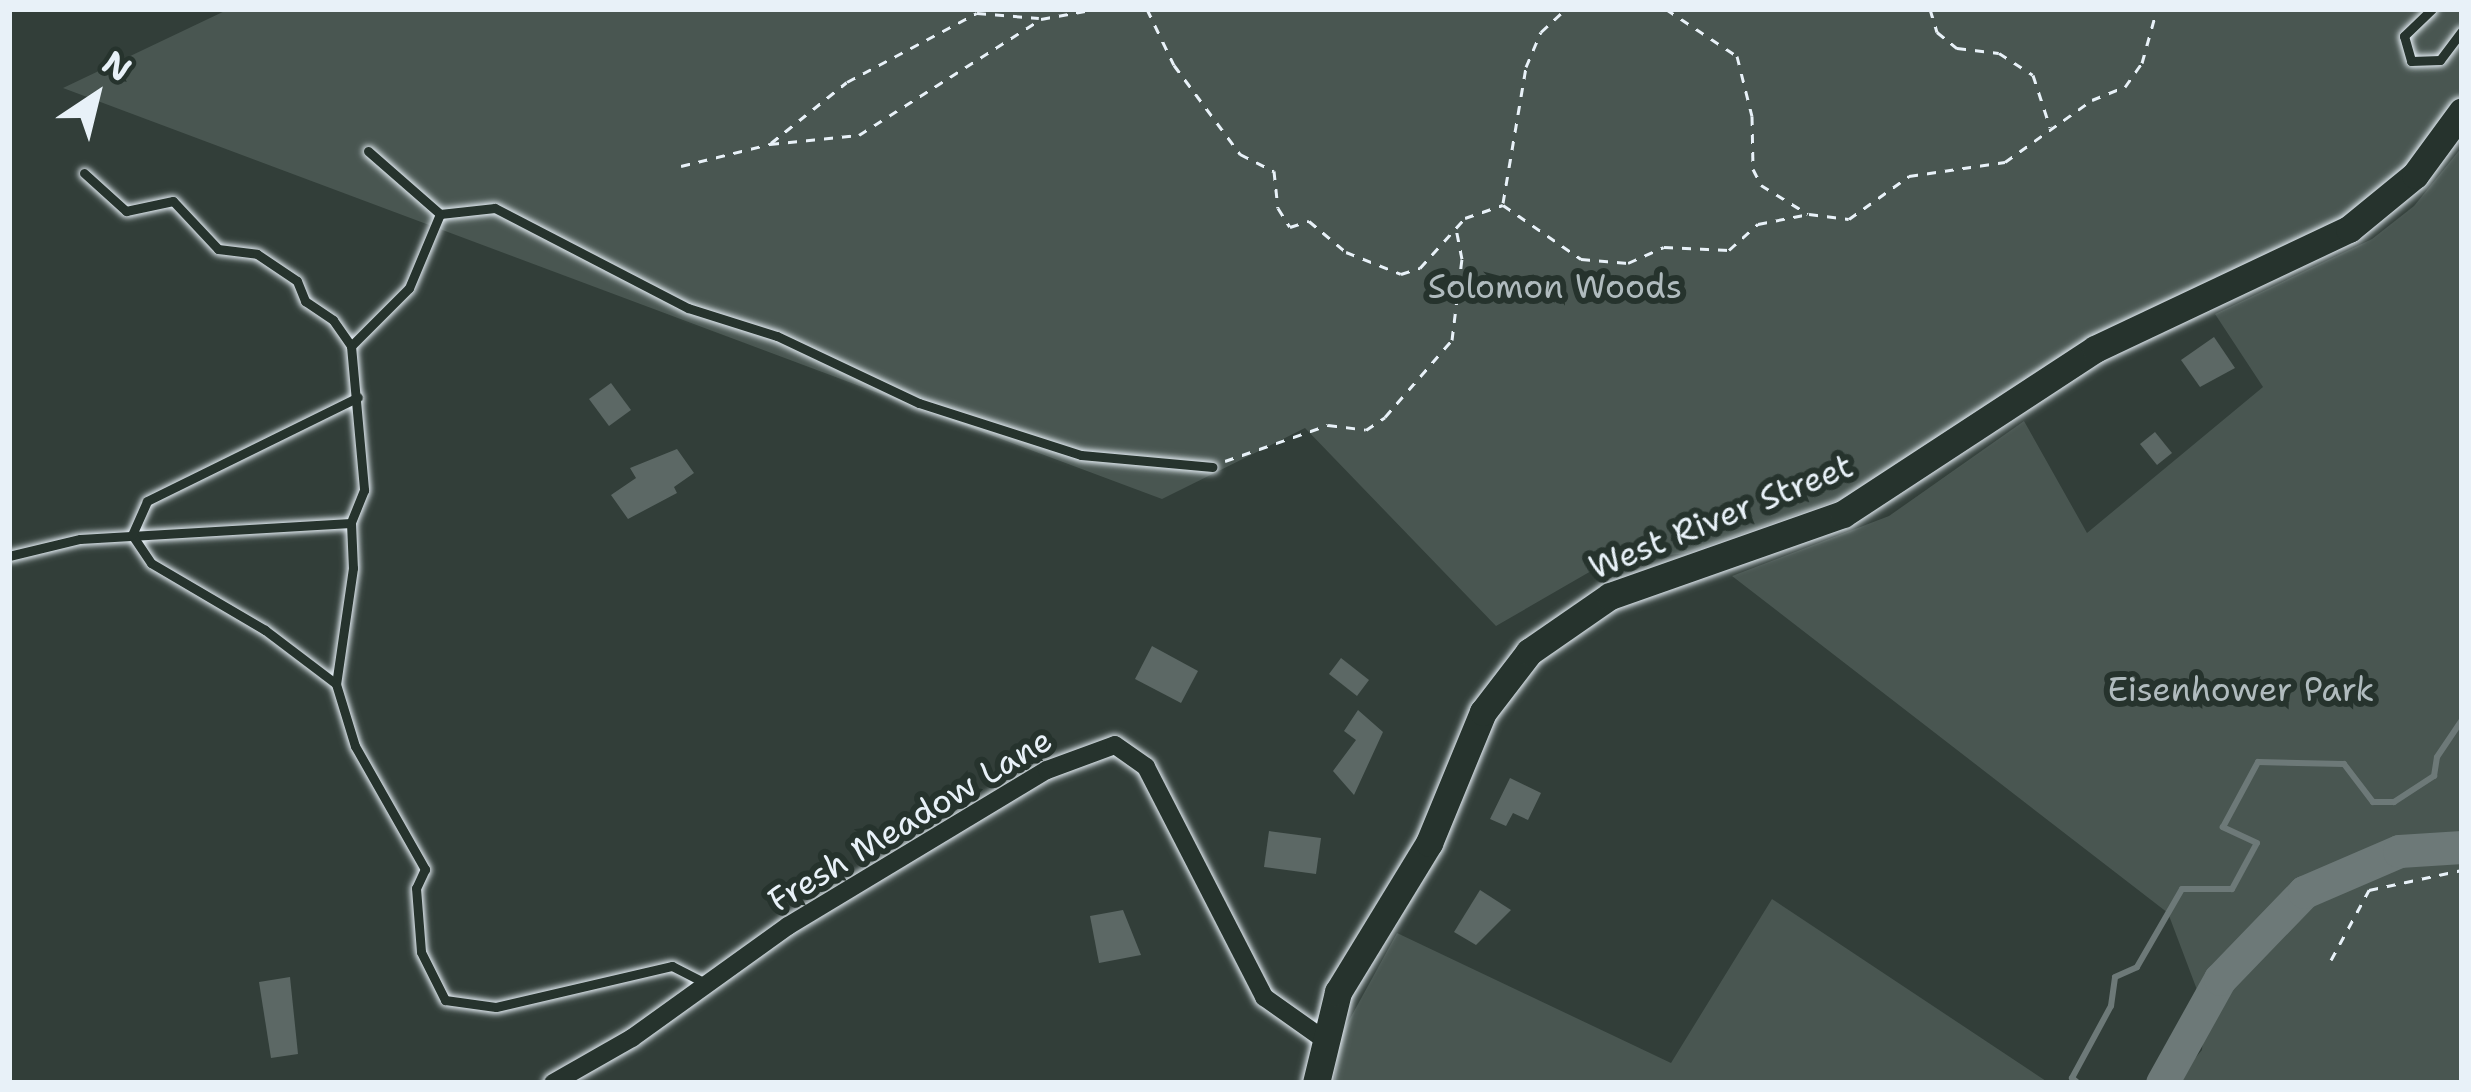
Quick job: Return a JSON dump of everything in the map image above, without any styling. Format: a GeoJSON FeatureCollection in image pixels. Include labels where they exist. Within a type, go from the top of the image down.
{"type":"FeatureCollection","features":[{"type":"Feature","properties":{"kind":"street","name":"West River Street"},"geometry":{"type":"LineString","coordinates":[[1316,1083],[1322,1038],[1351,966],[1429,843],[1483,712],[1528,652],[1610,596],[1843,514],[2095,349],[2348,229],[2415,175],[2462,112]]}},
{"type":"Feature","properties":{"kind":"street","name":"Fresh Meadow Lane"},"geometry":{"type":"LineString","coordinates":[[553,1083],[1047,770],[1115,746],[1146,766],[1264,997],[1322,1038]]}},
{"type":"Feature","properties":{"kind":"lane"},"geometry":{"type":"LineString","coordinates":[[2432,9],[2404,36],[2411,61],[2440,60],[2462,31]]}},
{"type":"Feature","properties":{"kind":"lane"},"geometry":{"type":"LineString","coordinates":[[368,152],[440,214],[495,208],[688,308],[777,336],[920,403],[1081,455],[1212,467]]}},
{"type":"Feature","properties":{"kind":"lane"},"geometry":{"type":"LineString","coordinates":[[84,173],[126,211],[173,201],[218,249],[257,254],[297,281],[305,301],[333,320],[351,346],[364,490],[350,523],[353,568],[336,639],[336,684],[355,746],[425,869],[416,888],[421,952],[446,1000],[496,1006],[672,966],[707,984]]}},
{"type":"Feature","properties":{"kind":"lane"},"geometry":{"type":"LineString","coordinates":[[351,346],[410,287],[440,214]]}},
{"type":"Feature","properties":{"kind":"lane"},"geometry":{"type":"LineString","coordinates":[[132,535],[147,501],[358,397]]}},
{"type":"Feature","properties":{"kind":"lane"},"geometry":{"type":"LineString","coordinates":[[9,556],[132,535],[350,523]]}},
{"type":"Feature","properties":{"kind":"lane"},"geometry":{"type":"LineString","coordinates":[[132,535],[151,563],[265,630],[336,684]]}},
{"type":"Feature","properties":{"kind":"path"},"geometry":{"type":"LineString","coordinates":[[770,144],[847,82],[977,13],[1041,19],[1096,9]]}},
{"type":"Feature","properties":{"kind":"path"},"geometry":{"type":"LineString","coordinates":[[1147,9],[1174,65],[1240,154],[1274,171],[1278,208],[1290,227],[1309,221],[1346,252],[1401,274],[1420,268],[1455,226],[1503,205]]}},
{"type":"Feature","properties":{"kind":"path"},"geometry":{"type":"LineString","coordinates":[[1503,205],[1526,67],[1540,32],[1566,9]]}},
{"type":"Feature","properties":{"kind":"path"},"geometry":{"type":"LineString","coordinates":[[1666,9],[1737,56],[1752,116],[1753,169],[1762,185],[1809,214]]}},
{"type":"Feature","properties":{"kind":"path"},"geometry":{"type":"LineString","coordinates":[[1930,9],[1937,32],[1957,47],[1999,53],[2033,75],[2050,129]]}},
{"type":"Feature","properties":{"kind":"path"},"geometry":{"type":"LineString","coordinates":[[1503,205],[1581,259],[1628,263],[1664,247],[1729,250],[1758,224],[1809,214],[1849,219],[1909,176],[2006,162],[2050,129],[2125,88],[2142,63],[2157,9]]}},
{"type":"Feature","properties":{"kind":"path"},"geometry":{"type":"LineString","coordinates":[[681,166],[770,144],[859,135],[1041,19]]}},
{"type":"Feature","properties":{"kind":"path"},"geometry":{"type":"LineString","coordinates":[[1212,467],[1328,424],[1366,430],[1385,417],[1452,340],[1462,260],[1455,226]]}},
{"type":"Feature","properties":{"kind":"path"},"geometry":{"type":"LineString","coordinates":[[2331,960],[2369,890],[2462,870]]}},
{"type":"Feature","properties":{"kind":"green space","name":"Solomon Woods"},"geometry":{"type":"Polygon","coordinates":[[[229,9],[2462,9],[2462,93],[2412,165],[2349,219],[1872,488],[1686,553],[1605,563],[1496,626],[1305,428],[1162,499],[63,88],[229,9]]]}},
{"type":"Feature","properties":{"kind":"green space","name":"Eisenhower Park"},"geometry":{"type":"Polygon","coordinates":[[[2462,147],[2462,1083],[2174,1083],[2202,1050],[2205,1011],[2168,913],[1732,576],[1889,516],[2024,421],[2087,533],[2263,387],[2215,314],[2372,239],[2414,206],[2462,147]]]}},
{"type":"Feature","properties":{"kind":"green space"},"geometry":{"type":"Polygon","coordinates":[[[1772,899],[2049,1083],[1334,1083],[1341,1035],[1397,933],[1671,1063],[1772,899]]]}},
{"type":"Feature","properties":{"kind":"building"},"geometry":{"type":"Polygon","coordinates":[[[2214,337],[2235,368],[2200,387],[2181,360],[2214,337]]]}},
{"type":"Feature","properties":{"kind":"building"},"geometry":{"type":"Polygon","coordinates":[[[611,383],[631,410],[609,426],[589,399],[611,383]]]}},
{"type":"Feature","properties":{"kind":"building"},"geometry":{"type":"Polygon","coordinates":[[[2155,432],[2172,453],[2157,465],[2140,444],[2155,432]]]}},
{"type":"Feature","properties":{"kind":"building"},"geometry":{"type":"Polygon","coordinates":[[[677,449],[694,473],[674,487],[677,493],[628,519],[611,495],[636,478],[630,468],[677,449]]]}},
{"type":"Feature","properties":{"kind":"building"},"geometry":{"type":"Polygon","coordinates":[[[1152,646],[1198,671],[1181,703],[1135,679],[1152,646]]]}},
{"type":"Feature","properties":{"kind":"building"},"geometry":{"type":"Polygon","coordinates":[[[1341,658],[1369,680],[1357,696],[1329,674],[1341,658]]]}},
{"type":"Feature","properties":{"kind":"building"},"geometry":{"type":"Polygon","coordinates":[[[1358,710],[1383,732],[1354,795],[1333,771],[1356,740],[1344,731],[1358,710]]]}},
{"type":"Feature","properties":{"kind":"building"},"geometry":{"type":"Polygon","coordinates":[[[1510,778],[1541,793],[1528,820],[1513,813],[1506,826],[1490,819],[1510,778]]]}},
{"type":"Feature","properties":{"kind":"building"},"geometry":{"type":"Polygon","coordinates":[[[1269,831],[1321,838],[1316,874],[1264,867],[1269,831]]]}},
{"type":"Feature","properties":{"kind":"building"},"geometry":{"type":"Polygon","coordinates":[[[1480,890],[1511,910],[1476,945],[1454,932],[1480,890]]]}},
{"type":"Feature","properties":{"kind":"building"},"geometry":{"type":"Polygon","coordinates":[[[1123,910],[1141,955],[1099,963],[1090,916],[1123,910]]]}},
{"type":"Feature","properties":{"kind":"building"},"geometry":{"type":"Polygon","coordinates":[[[290,977],[298,1054],[271,1058],[259,982],[290,977]]]}},
{"type":"Feature","properties":{"kind":"waterway"},"geometry":{"type":"LineString","coordinates":[[2078,1083],[2072,1078],[2111,1006],[2115,977],[2137,967],[2182,889],[2232,889],[2257,843],[2223,827],[2258,762],[2344,764],[2373,802],[2394,802],[2434,776],[2437,757],[2462,720]]}},
{"type":"Feature","properties":{"kind":"waterway"},"geometry":{"type":"LineString","coordinates":[[2162,1083],[2220,979],[2304,892],[2399,851],[2462,847]]}}]}
